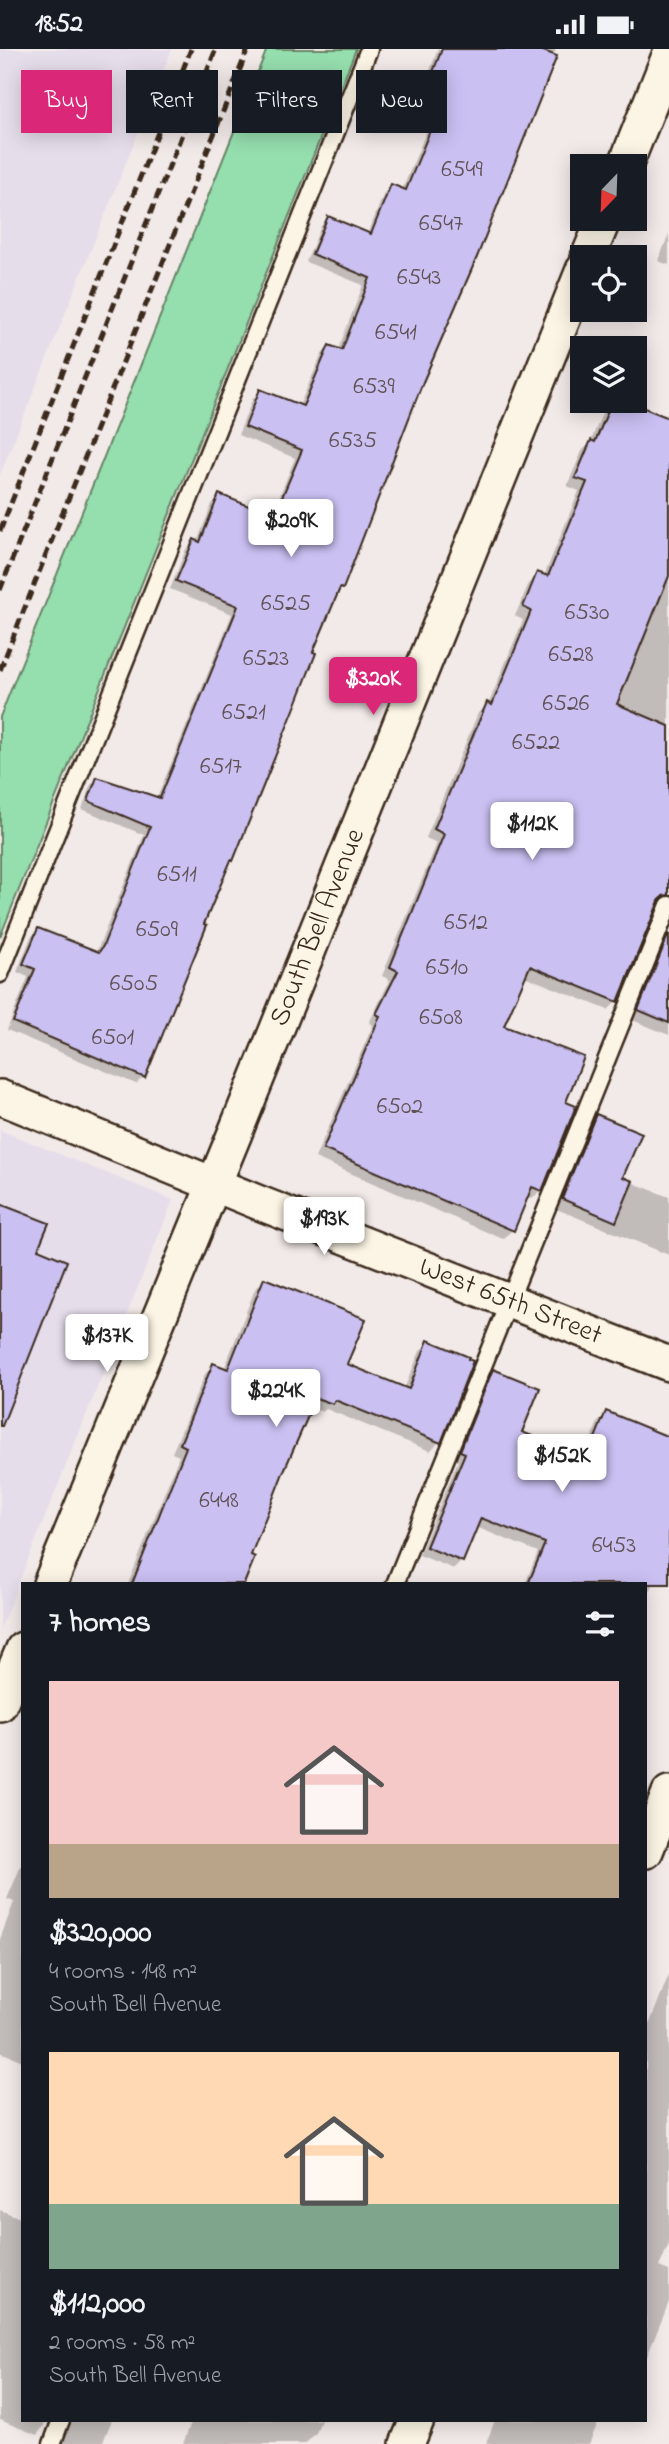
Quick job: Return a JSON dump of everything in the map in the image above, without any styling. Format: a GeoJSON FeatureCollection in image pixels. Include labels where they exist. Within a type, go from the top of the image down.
{"type":"FeatureCollection","features":[{"type":"Feature","properties":{"kind":"street"},"geometry":{"type":"LineString","coordinates":[[630,154],[669,56]]}},
{"type":"Feature","properties":{"kind":"street","name":"South Bell Avenue"},"geometry":{"type":"LineString","coordinates":[[51,1582],[570,302]]}},
{"type":"Feature","properties":{"kind":"street","name":"West 65th Street"},"geometry":{"type":"LineString","coordinates":[[0,1097],[669,1364]]}},
{"type":"Feature","properties":{"kind":"street"},"geometry":{"type":"LineString","coordinates":[[0,1705],[21,1654]]}},
{"type":"Feature","properties":{"kind":"street"},"geometry":{"type":"LineString","coordinates":[[647,1848],[669,1793]]}},
{"type":"Feature","properties":{"kind":"street"},"geometry":{"type":"LineString","coordinates":[[407,2444],[416,2422]]}},
{"type":"Feature","properties":{"kind":"lane"},"geometry":{"type":"LineString","coordinates":[[0,974],[369,49]]}},
{"type":"Feature","properties":{"kind":"lane"},"geometry":{"type":"LineString","coordinates":[[396,1582],[669,905]]}},
{"type":"Feature","properties":{"kind":"lane"},"geometry":{"type":"LineString","coordinates":[[52,2444],[60,2422]]}},
{"type":"Feature","properties":{"kind":"shaded area"},"geometry":{"type":"Polygon","coordinates":[[[0,49],[172,49],[164,70],[126,70],[126,133],[138,133],[0,475],[0,49]]]}},
{"type":"Feature","properties":{"kind":"shaded area"},"geometry":{"type":"Polygon","coordinates":[[[0,1130],[173,1200],[0,1629],[0,1130]]]}},
{"type":"Feature","properties":{"kind":"green space"},"geometry":{"type":"Polygon","coordinates":[[[267,49],[356,49],[342,84],[342,70],[259,70],[267,49]]]}},
{"type":"Feature","properties":{"kind":"green space"},"geometry":{"type":"Polygon","coordinates":[[[233,133],[322,133],[0,937],[0,717],[233,133]]]}},
{"type":"Feature","properties":{"kind":"building"},"geometry":{"type":"Polygon","coordinates":[[[442,49],[538,49],[557,56],[477,257],[423,382],[343,589],[340,588],[313,652],[316,653],[295,707],[233,861],[231,860],[204,924],[207,925],[145,1078],[13,1022],[35,969],[23,964],[38,928],[99,952],[103,946],[150,827],[88,801],[97,777],[160,798],[238,606],[176,581],[194,539],[200,542],[219,494],[274,516],[302,450],[245,427],[260,389],[303,406],[329,345],[342,350],[370,278],[312,254],[328,216],[371,234],[391,184],[406,190],[429,133],[447,133],[447,70],[434,70],[442,49]]]}},
{"type":"Feature","properties":{"kind":"building"},"geometry":{"type":"Polygon","coordinates":[[[647,409],[669,418],[669,576],[617,704],[669,726],[669,895],[663,896],[659,901],[618,1002],[530,966],[504,1026],[584,1057],[566,1102],[576,1106],[542,1191],[532,1187],[514,1231],[323,1149],[380,1016],[376,1014],[398,971],[390,967],[444,834],[434,829],[487,702],[492,705],[531,611],[523,607],[537,572],[548,576],[587,482],[575,478],[591,440],[595,442],[607,413],[647,413],[647,409]]]}},
{"type":"Feature","properties":{"kind":"building"},"geometry":{"type":"Polygon","coordinates":[[[669,933],[669,1023],[638,1010],[669,933]]]}},
{"type":"Feature","properties":{"kind":"building"},"geometry":{"type":"Polygon","coordinates":[[[596,1114],[642,1133],[623,1177],[633,1181],[616,1222],[562,1199],[596,1114]]]}},
{"type":"Feature","properties":{"kind":"building"},"geometry":{"type":"Polygon","coordinates":[[[0,1204],[49,1223],[38,1249],[67,1261],[2,1426],[0,1426],[0,1204]]]}},
{"type":"Feature","properties":{"kind":"building"},"geometry":{"type":"Polygon","coordinates":[[[264,1278],[366,1319],[347,1364],[409,1389],[428,1340],[473,1361],[441,1443],[335,1400],[333,1404],[316,1398],[251,1555],[255,1557],[245,1582],[133,1582],[186,1447],[180,1444],[213,1363],[228,1369],[264,1278]]]}},
{"type":"Feature","properties":{"kind":"building"},"geometry":{"type":"Polygon","coordinates":[[[493,1369],[540,1388],[522,1432],[587,1458],[606,1411],[669,1437],[669,1584],[529,1582],[545,1543],[481,1518],[463,1562],[426,1547],[465,1453],[460,1451],[493,1369]]]}},
{"type":"Feature","properties":{"kind":"railway"},"geometry":{"type":"LineString","coordinates":[[0,531],[191,49]]}},
{"type":"Feature","properties":{"kind":"railway"},"geometry":{"type":"LineString","coordinates":[[0,590],[216,49]]}},
{"type":"Feature","properties":{"kind":"railway"},"geometry":{"type":"LineString","coordinates":[[0,670],[248,49]]}}]}
